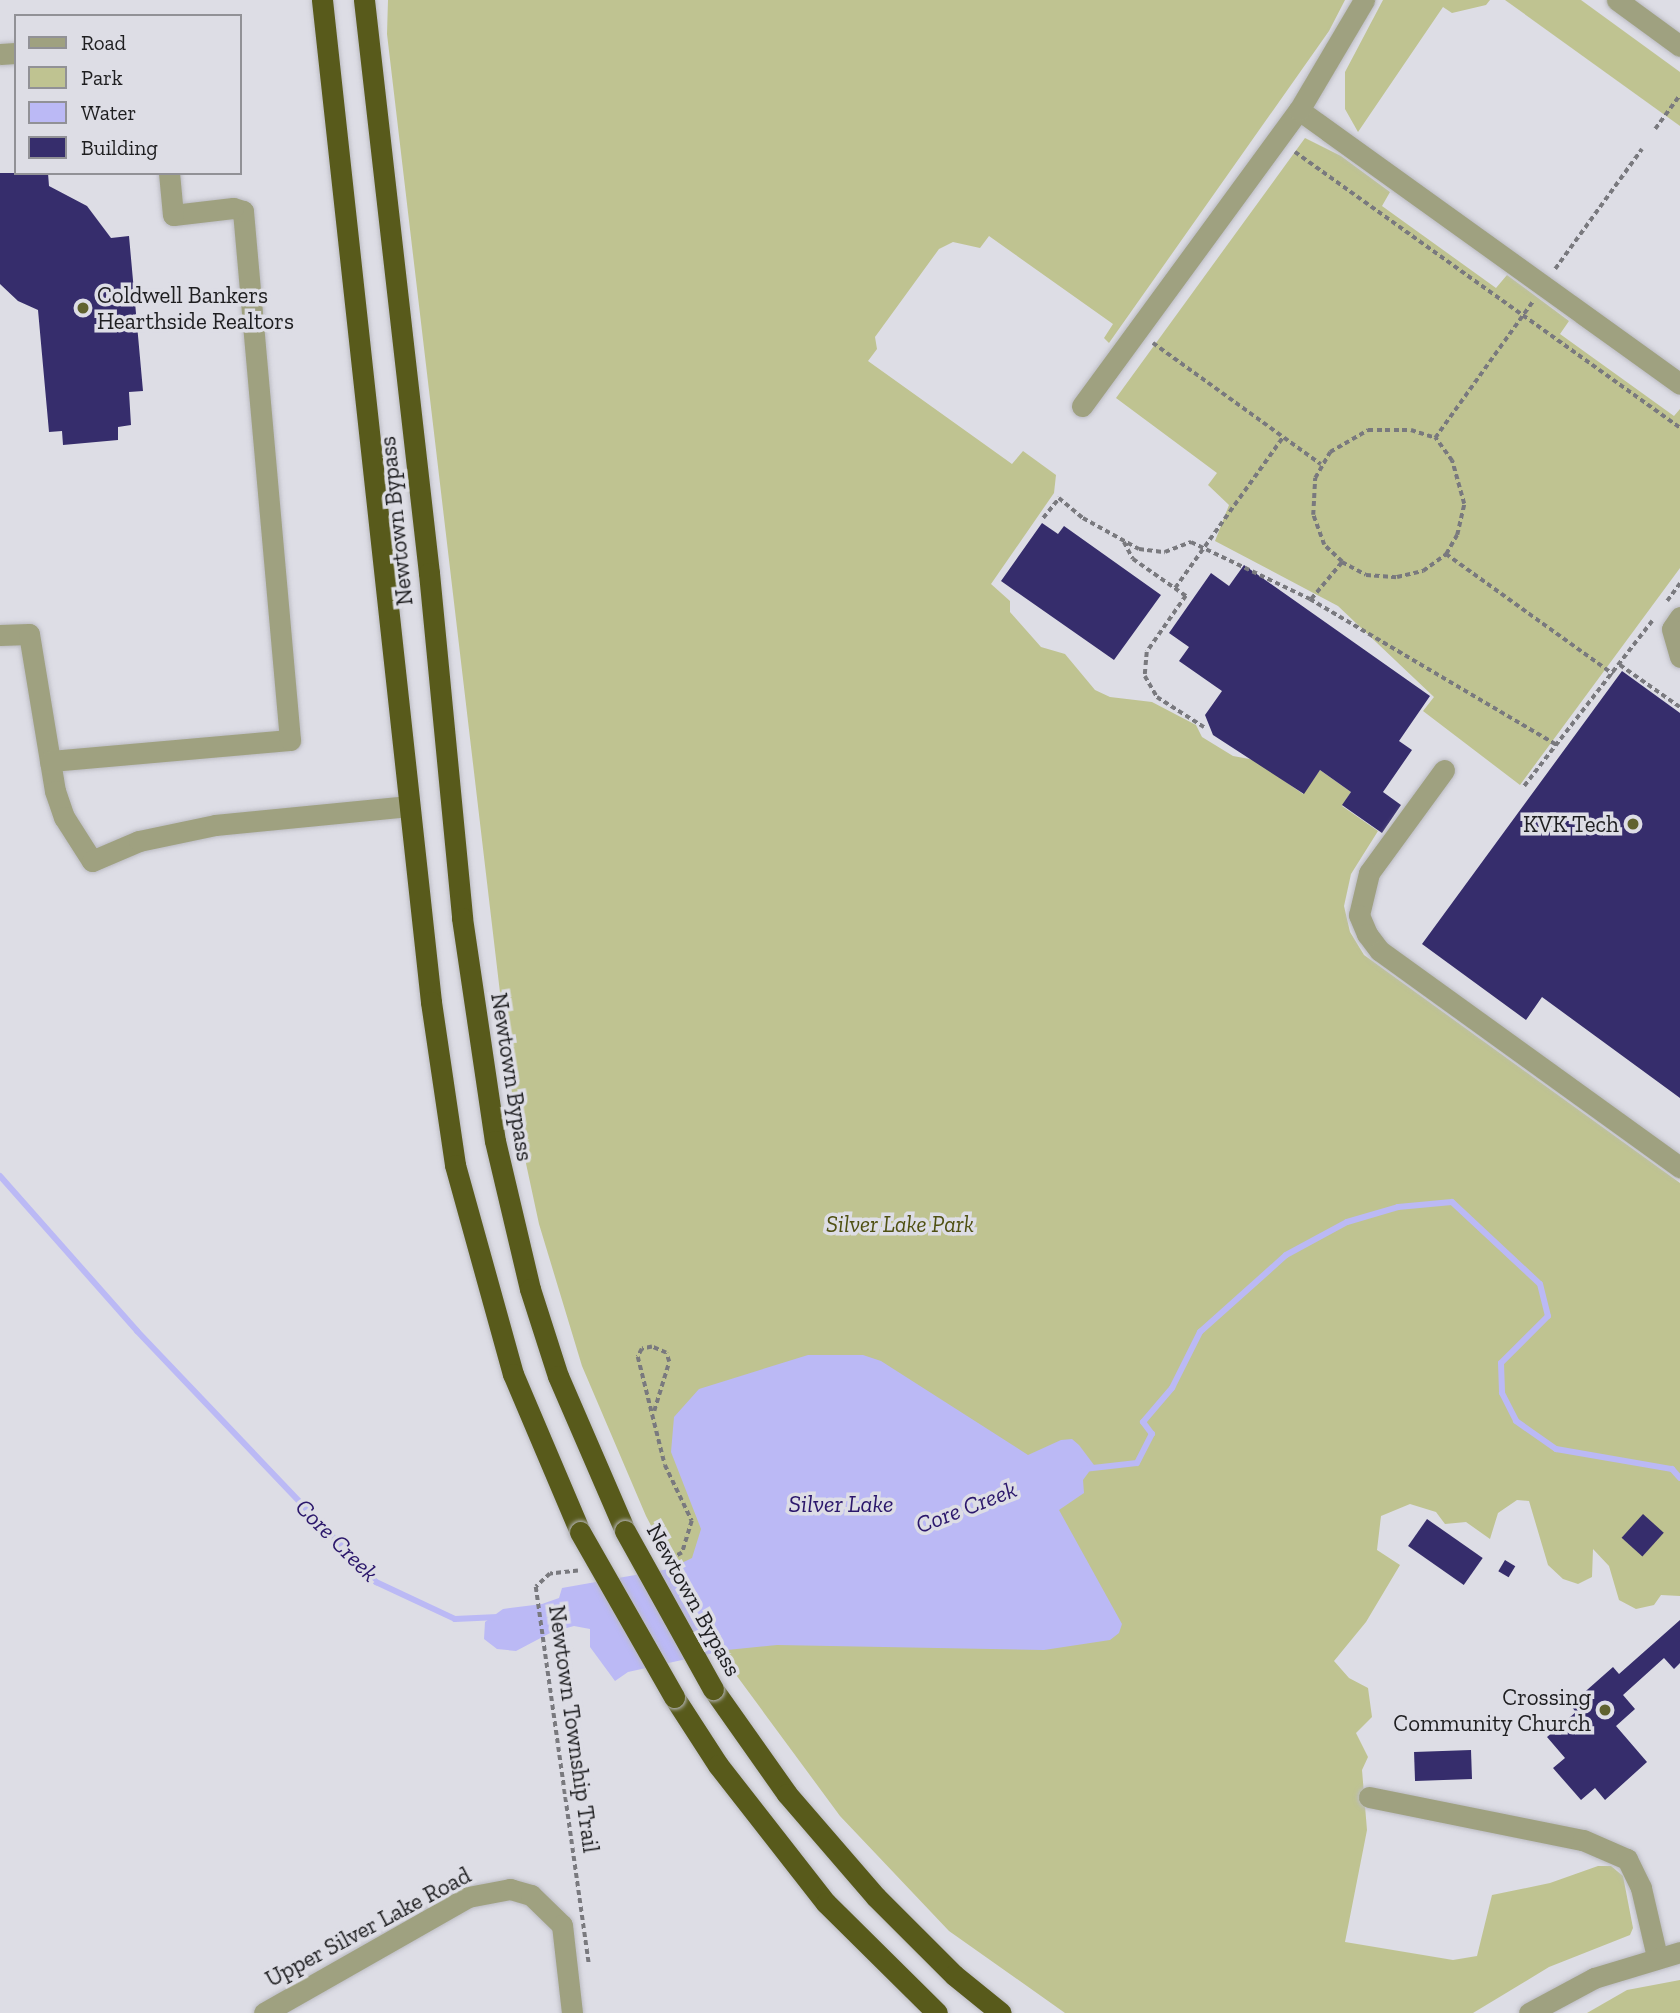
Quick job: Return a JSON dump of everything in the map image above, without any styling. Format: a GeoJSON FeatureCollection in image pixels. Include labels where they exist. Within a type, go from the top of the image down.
{"type":"FeatureCollection","features":[{"type":"Feature","properties":{"kind":"highway","name":"Newtown Bypass"},"geometry":{"type":"LineString","coordinates":[[322,0],[440,1069],[464,1204],[513,1374],[580,1532],[674,1697],[718,1765],[826,1903],[937,2013]]}},
{"type":"Feature","properties":{"kind":"highway","name":"Newtown Bypass"},"geometry":{"type":"LineString","coordinates":[[364,0],[429,573],[462,918],[492,1128],[530,1289],[558,1376],[625,1531],[713,1689],[787,1794],[876,1897],[954,1975],[1001,2013]]}},
{"type":"Feature","properties":{"kind":"street"},"geometry":{"type":"LineString","coordinates":[[1082,406],[1299,110],[1364,0]]}},
{"type":"Feature","properties":{"kind":"street"},"geometry":{"type":"LineString","coordinates":[[1617,0],[1680,46]]}},
{"type":"Feature","properties":{"kind":"street"},"geometry":{"type":"LineString","coordinates":[[1299,110],[1680,384]]}},
{"type":"Feature","properties":{"kind":"street"},"geometry":{"type":"LineString","coordinates":[[50,761],[290,740],[243,211],[233,208],[173,215],[169,175]]}},
{"type":"Feature","properties":{"kind":"street"},"geometry":{"type":"LineString","coordinates":[[1673,610],[1672,629],[1680,657]]}},
{"type":"Feature","properties":{"kind":"street"},"geometry":{"type":"LineString","coordinates":[[0,635],[29,634],[50,761],[64,817],[92,860],[139,841],[215,825],[409,806]]}},
{"type":"Feature","properties":{"kind":"street"},"geometry":{"type":"LineString","coordinates":[[1444,769],[1369,873],[1359,915],[1367,934],[1380,951],[1680,1167]]}},
{"type":"Feature","properties":{"kind":"street"},"geometry":{"type":"LineString","coordinates":[[1369,1797],[1583,1840],[1627,1859],[1641,1888],[1657,1957]]}},
{"type":"Feature","properties":{"kind":"street","name":"Upper Silver Lake Road"},"geometry":{"type":"LineString","coordinates":[[264,2013],[468,1897],[510,1889],[531,1895],[562,1925],[572,2013]]}},
{"type":"Feature","properties":{"kind":"street"},"geometry":{"type":"LineString","coordinates":[[1529,2013],[1594,1978],[1680,1952]]}},
{"type":"Feature","properties":{"kind":"path"},"geometry":{"type":"LineString","coordinates":[[1656,129],[1680,95]]}},
{"type":"Feature","properties":{"kind":"path"},"geometry":{"type":"LineString","coordinates":[[1291,149],[1680,428]]}},
{"type":"Feature","properties":{"kind":"path"},"geometry":{"type":"LineString","coordinates":[[1552,273],[1642,149]]}},
{"type":"Feature","properties":{"kind":"path"},"geometry":{"type":"LineString","coordinates":[[1435,438],[1536,297]]}},
{"type":"Feature","properties":{"kind":"path"},"geometry":{"type":"LineString","coordinates":[[1161,331],[1152,342],[1321,464]]}},
{"type":"Feature","properties":{"kind":"path"},"geometry":{"type":"LineString","coordinates":[[1368,430],[1411,430],[1435,438],[1452,461],[1464,504],[1457,535],[1446,554],[1423,571],[1397,577],[1366,575],[1342,562],[1324,545],[1313,515],[1315,478],[1321,464],[1341,443],[1368,430]]}},
{"type":"Feature","properties":{"kind":"path"},"geometry":{"type":"LineString","coordinates":[[1175,588],[1283,437]]}},
{"type":"Feature","properties":{"kind":"path"},"geometry":{"type":"LineString","coordinates":[[1043,518],[1059,498],[1139,549],[1165,552],[1191,542],[1310,600],[1557,745]]}},
{"type":"Feature","properties":{"kind":"path"},"geometry":{"type":"LineString","coordinates":[[1123,541],[1133,559],[1186,596],[1147,652],[1145,676],[1157,697],[1204,727]]}},
{"type":"Feature","properties":{"kind":"path"},"geometry":{"type":"LineString","coordinates":[[1446,554],[1613,674]]}},
{"type":"Feature","properties":{"kind":"path"},"geometry":{"type":"LineString","coordinates":[[1310,600],[1342,562]]}},
{"type":"Feature","properties":{"kind":"path"},"geometry":{"type":"LineString","coordinates":[[1673,610],[1680,583]]}},
{"type":"Feature","properties":{"kind":"path"},"geometry":{"type":"LineString","coordinates":[[1524,786],[1613,674],[1658,612]]}},
{"type":"Feature","properties":{"kind":"path"},"geometry":{"type":"LineString","coordinates":[[1620,664],[1680,707]]}},
{"type":"Feature","properties":{"kind":"path"},"geometry":{"type":"LineString","coordinates":[[654,1411],[669,1362],[666,1353],[652,1348],[642,1349],[638,1357],[666,1465],[692,1521],[682,1553],[654,1563]]}},
{"type":"Feature","properties":{"kind":"path","name":"Newtown Township Trail"},"geometry":{"type":"LineString","coordinates":[[586,1570],[550,1574],[536,1587],[542,1647],[590,1972]]}},
{"type":"Feature","properties":{"kind":"green space","name":"Silver Lake Park"},"geometry":{"type":"Polygon","coordinates":[[[388,0],[1345,0],[1329,31],[1109,343],[1104,338],[1113,324],[989,236],[980,248],[953,242],[939,249],[875,337],[877,349],[868,361],[1012,464],[1023,451],[1056,475],[1054,493],[991,584],[1010,601],[1010,612],[1041,647],[1065,654],[1095,690],[1110,697],[1152,702],[1196,725],[1202,737],[1233,756],[1255,760],[1303,794],[1320,770],[1351,792],[1342,806],[1378,831],[1351,874],[1344,906],[1350,932],[1364,955],[1680,1183],[1680,1596],[1661,1595],[1654,1605],[1636,1609],[1619,1600],[1609,1566],[1593,1549],[1592,1577],[1578,1584],[1563,1579],[1548,1565],[1529,1501],[1517,1500],[1498,1513],[1490,1539],[1466,1522],[1445,1524],[1436,1512],[1410,1504],[1381,1516],[1377,1550],[1400,1565],[1366,1622],[1334,1661],[1349,1678],[1368,1688],[1372,1717],[1356,1733],[1368,1757],[1362,1770],[1367,1830],[1345,1942],[1453,1960],[1477,1956],[1492,1895],[1550,1883],[1598,1866],[1611,1866],[1623,1876],[1633,1928],[1630,1935],[1549,1967],[1473,2013],[1065,2013],[949,1931],[840,1816],[714,1645],[646,1516],[582,1366],[539,1224],[513,1103],[387,34],[388,0]]]}},
{"type":"Feature","properties":{"kind":"green space"},"geometry":{"type":"Polygon","coordinates":[[[1383,0],[1490,0],[1486,5],[1452,13],[1443,7],[1358,132],[1345,109],[1345,72],[1383,0]]]}},
{"type":"Feature","properties":{"kind":"green space"},"geometry":{"type":"Polygon","coordinates":[[[1505,0],[1581,0],[1680,72],[1680,126],[1505,0]]]}},
{"type":"Feature","properties":{"kind":"green space"},"geometry":{"type":"Polygon","coordinates":[[[1305,138],[1341,156],[1390,192],[1382,206],[1496,288],[1507,275],[1569,321],[1560,334],[1674,416],[1680,409],[1680,568],[1520,785],[1423,711],[1434,697],[1338,606],[1215,541],[1229,505],[1208,485],[1217,473],[1116,398],[1305,138]]]}},
{"type":"Feature","properties":{"kind":"green space"},"geometry":{"type":"Polygon","coordinates":[[[1680,1980],[1680,2013],[1587,2013],[1627,1990],[1680,1980]]]}},
{"type":"Feature","properties":{"kind":"water","name":"Silver Lake"},"geometry":{"type":"Polygon","coordinates":[[[808,1355],[863,1355],[881,1361],[1028,1455],[1061,1440],[1072,1439],[1079,1445],[1094,1465],[1083,1480],[1084,1493],[1059,1510],[1122,1624],[1119,1633],[1110,1640],[1044,1650],[777,1645],[727,1650],[628,1672],[615,1681],[590,1647],[590,1629],[574,1626],[552,1632],[516,1651],[497,1649],[484,1639],[485,1622],[503,1609],[542,1604],[559,1598],[562,1588],[669,1569],[692,1558],[701,1529],[671,1452],[674,1417],[699,1389],[808,1355]]]}},
{"type":"Feature","properties":{"kind":"building","name":"Coldwell Bankers Hearthside Realtors"},"geometry":{"type":"Polygon","coordinates":[[[0,173],[48,175],[49,186],[87,206],[111,238],[129,236],[143,391],[129,392],[131,425],[118,427],[118,440],[63,445],[62,431],[49,432],[38,310],[18,301],[0,284],[0,173]]]}},
{"type":"Feature","properties":{"kind":"building"},"geometry":{"type":"Polygon","coordinates":[[[1042,523],[1058,534],[1064,526],[1161,595],[1114,660],[1001,581],[1042,523]]]}},
{"type":"Feature","properties":{"kind":"building"},"geometry":{"type":"Polygon","coordinates":[[[1244,565],[1430,696],[1399,741],[1412,750],[1383,792],[1401,805],[1382,833],[1342,805],[1351,792],[1320,770],[1304,794],[1213,735],[1205,715],[1222,691],[1179,661],[1189,647],[1169,633],[1211,573],[1229,586],[1244,565]]]}},
{"type":"Feature","properties":{"kind":"building"},"geometry":{"type":"Polygon","coordinates":[[[1622,671],[1680,713],[1680,1098],[1542,997],[1526,1020],[1422,944],[1622,671]]]}},
{"type":"Feature","properties":{"kind":"building"},"geometry":{"type":"Polygon","coordinates":[[[1643,1514],[1664,1533],[1642,1557],[1622,1538],[1643,1514]]]}},
{"type":"Feature","properties":{"kind":"building"},"geometry":{"type":"Polygon","coordinates":[[[1427,1519],[1483,1558],[1464,1585],[1408,1546],[1427,1519]]]}},
{"type":"Feature","properties":{"kind":"building"},"geometry":{"type":"Polygon","coordinates":[[[1505,1560],[1515,1566],[1509,1577],[1498,1571],[1505,1560]]]}},
{"type":"Feature","properties":{"kind":"building","name":"Crossing Community Church"},"geometry":{"type":"Polygon","coordinates":[[[1680,1620],[1680,1663],[1674,1669],[1664,1658],[1623,1695],[1635,1709],[1616,1726],[1647,1762],[1605,1800],[1595,1788],[1581,1800],[1553,1768],[1565,1758],[1547,1737],[1576,1712],[1570,1705],[1613,1667],[1619,1674],[1680,1620]]]}},
{"type":"Feature","properties":{"kind":"building"},"geometry":{"type":"Polygon","coordinates":[[[1471,1750],[1472,1779],[1415,1781],[1414,1752],[1471,1750]]]}},
{"type":"Feature","properties":{"kind":"waterway","name":"Core Creek"},"geometry":{"type":"LineString","coordinates":[[0,1176],[137,1331],[376,1582],[455,1619],[498,1617]]}},
{"type":"Feature","properties":{"kind":"waterway","name":"Core Creek"},"geometry":{"type":"LineString","coordinates":[[1084,1469],[1137,1463],[1152,1434],[1143,1422],[1172,1388],[1200,1332],[1286,1255],[1347,1222],[1398,1207],[1452,1202],[1540,1284],[1548,1316],[1501,1363],[1502,1393],[1516,1421],[1556,1449],[1672,1469],[1680,1478]]}},
{"type":"Feature","properties":{"kind":"place","name":"Coldwell Bankers Hearthside Realtors"},"geometry":{"type":"Point","coordinates":[83,308]}},
{"type":"Feature","properties":{"kind":"place","name":"KVK Tech"},"geometry":{"type":"Point","coordinates":[1633,824]}},
{"type":"Feature","properties":{"kind":"place","name":"Crossing Community Church"},"geometry":{"type":"Point","coordinates":[1605,1710]}}]}
